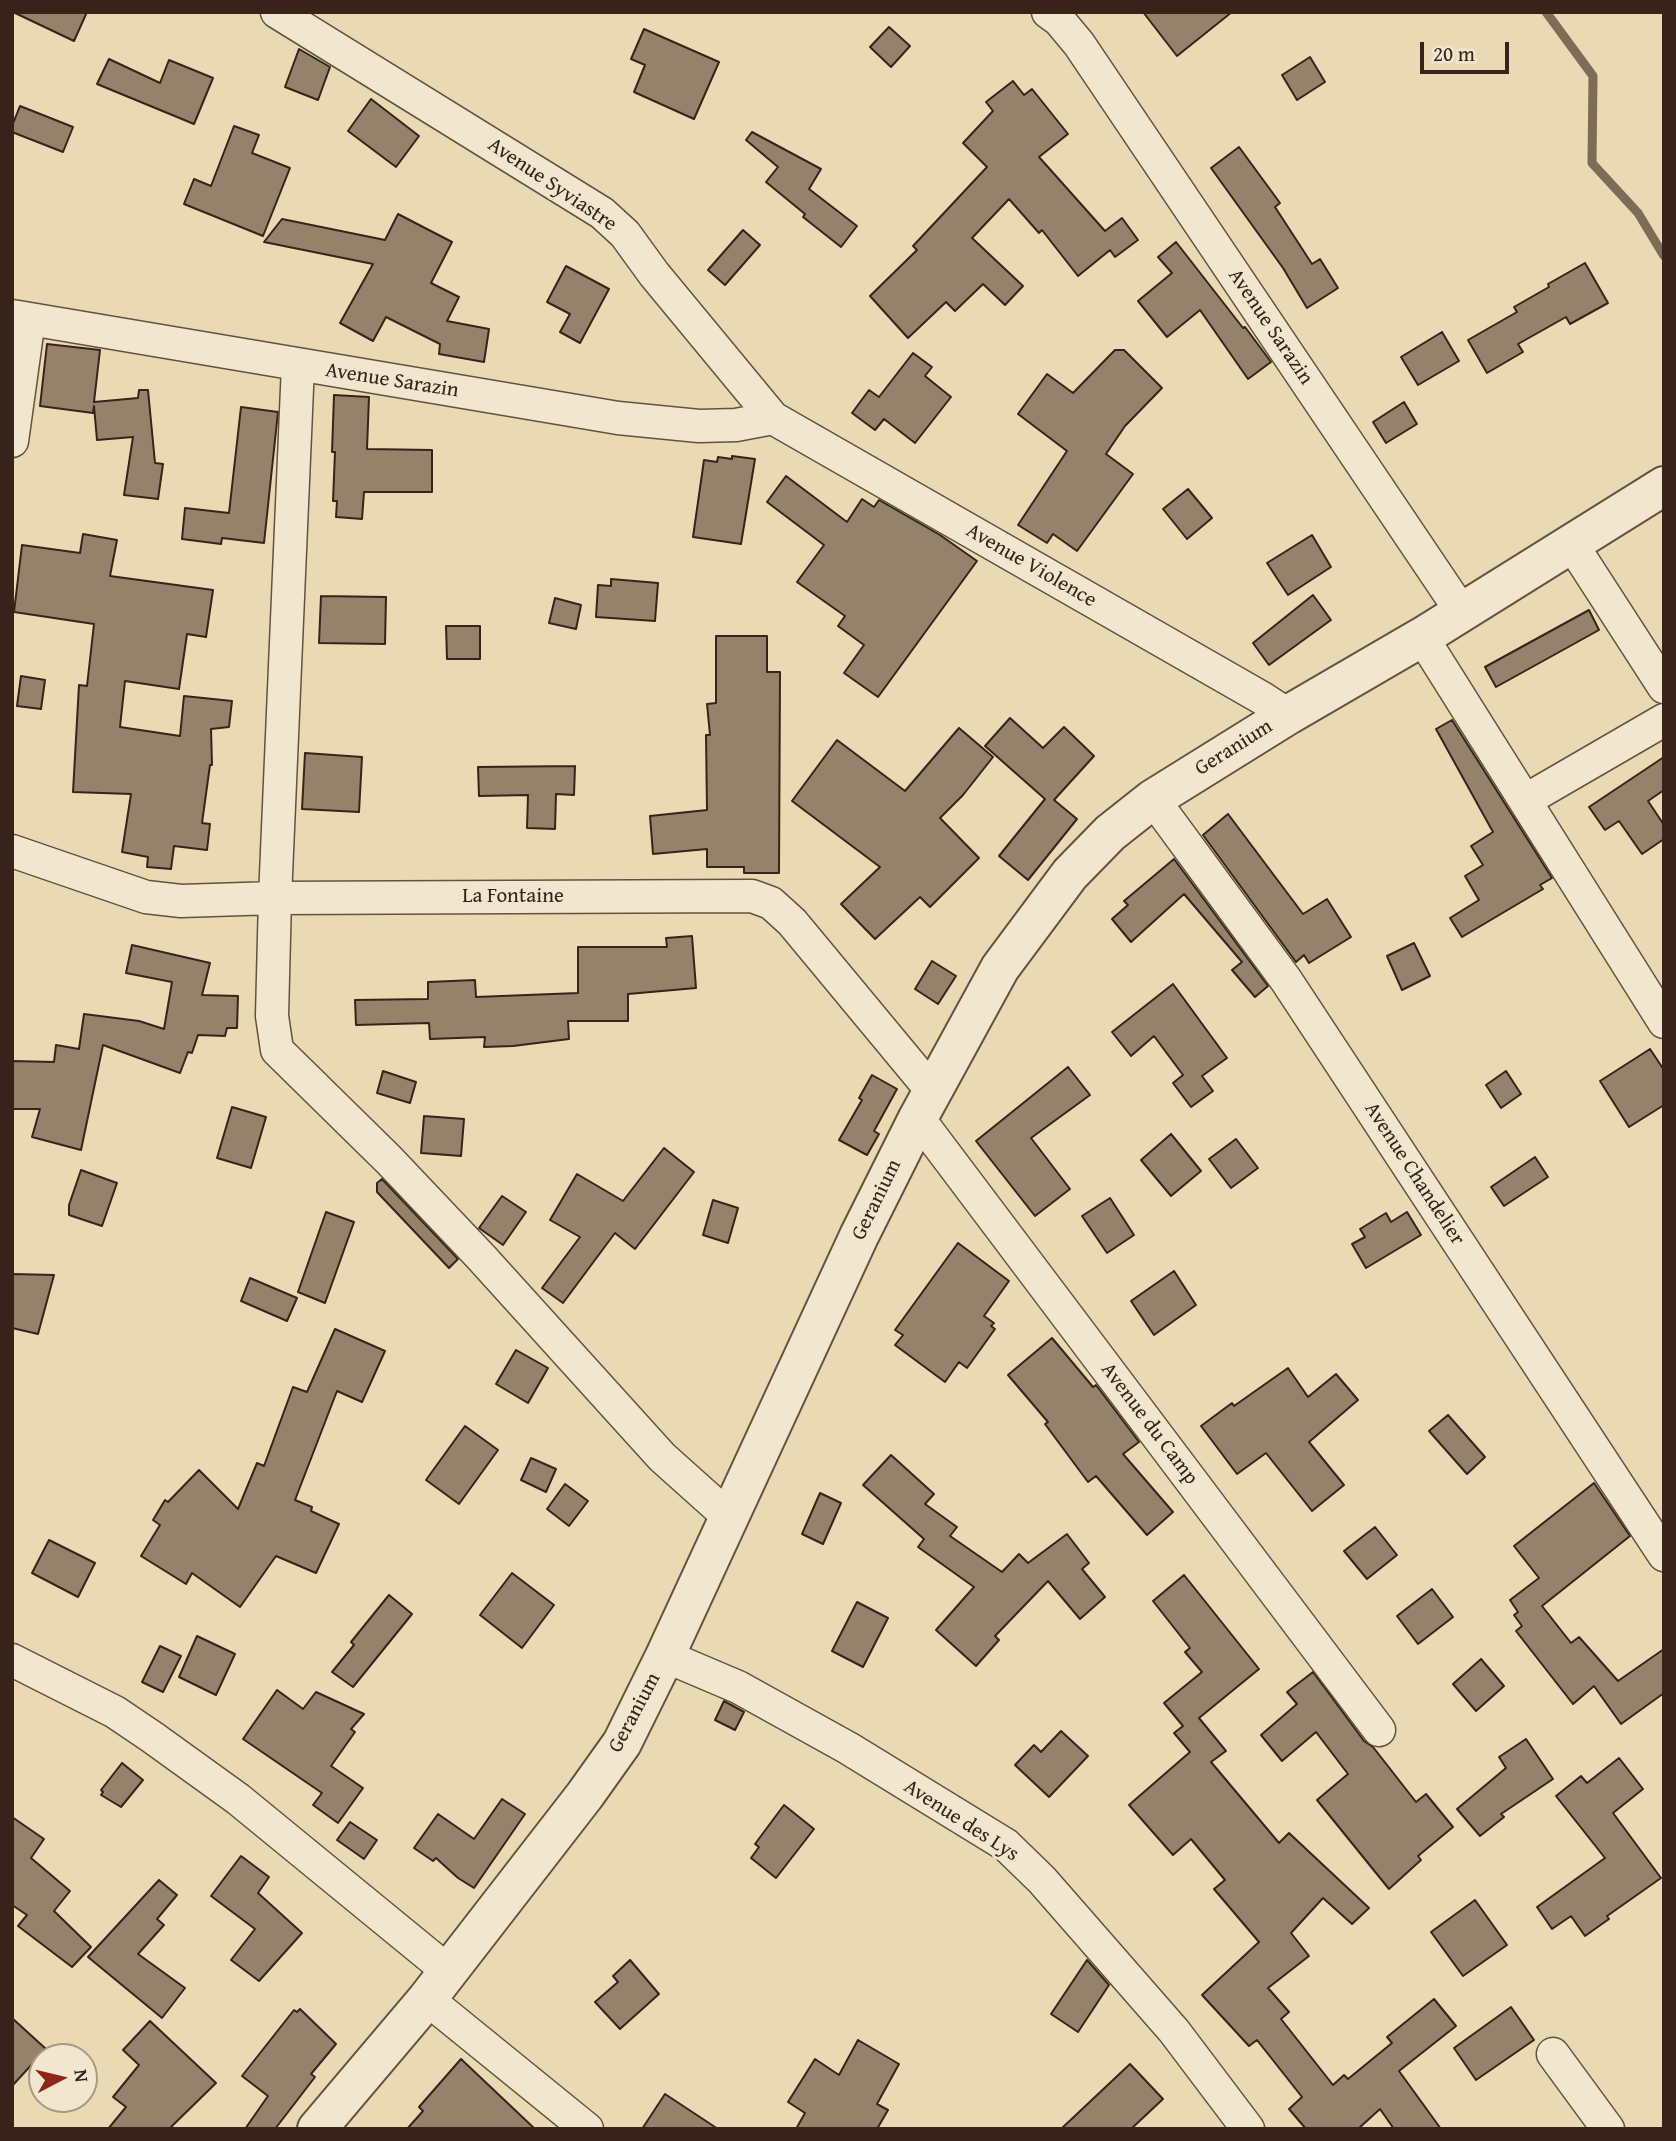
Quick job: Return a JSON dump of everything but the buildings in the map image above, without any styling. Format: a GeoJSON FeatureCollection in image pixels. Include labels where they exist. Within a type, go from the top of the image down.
{"type":"FeatureCollection","features":[{"type":"Feature","properties":{"kind":"street","name":"Avenue Syviastre"},"geometry":{"type":"LineString","coordinates":[[277,12],[602,213],[625,234],[654,274],[773,418]]}},
{"type":"Feature","properties":{"kind":"street","name":"Avenue Sarazin"},"geometry":{"type":"LineString","coordinates":[[1048,12],[1059,20],[1079,44],[1461,611]]}},
{"type":"Feature","properties":{"kind":"street","name":"Avenue Sarazin"},"geometry":{"type":"LineString","coordinates":[[20,317],[618,418],[699,426],[736,425],[773,418]]}},
{"type":"Feature","properties":{"kind":"street"},"geometry":{"type":"LineString","coordinates":[[12,441],[20,317]]}},
{"type":"Feature","properties":{"kind":"street"},"geometry":{"type":"LineString","coordinates":[[298,365],[275,898],[272,1016],[276,1050],[389,1160],[481,1257],[662,1457],[729,1517]]}},
{"type":"Feature","properties":{"kind":"street","name":"Avenue Violence"},"geometry":{"type":"LineString","coordinates":[[773,418],[1288,715]]}},
{"type":"Feature","properties":{"kind":"street","name":"Geranium"},"geometry":{"type":"LineString","coordinates":[[317,2129],[438,1985],[615,1753],[665,1656],[859,1236],[926,1105],[1000,968],[1070,874],[1110,832],[1153,799],[1288,715],[1422,637],[1664,486]]}},
{"type":"Feature","properties":{"kind":"street"},"geometry":{"type":"LineString","coordinates":[[1571,542],[1664,687]]}},
{"type":"Feature","properties":{"kind":"street"},"geometry":{"type":"LineString","coordinates":[[1422,637],[1527,800],[1664,1022]]}},
{"type":"Feature","properties":{"kind":"street"},"geometry":{"type":"LineString","coordinates":[[1527,800],[1664,720]]}},
{"type":"Feature","properties":{"kind":"street","name":"Avenue Chandelier"},"geometry":{"type":"LineString","coordinates":[[1153,799],[1286,980],[1664,1555]]}},
{"type":"Feature","properties":{"kind":"street","name":"La Fontaine"},"geometry":{"type":"LineString","coordinates":[[12,851],[146,897],[181,901],[275,898],[752,896],[763,899],[792,922],[926,1105]]}},
{"type":"Feature","properties":{"kind":"street","name":"Avenue du Camp"},"geometry":{"type":"LineString","coordinates":[[926,1105],[1379,1730]]}},
{"type":"Feature","properties":{"kind":"street","name":"Avenue des Lys"},"geometry":{"type":"LineString","coordinates":[[665,1656],[738,1687],[823,1734],[1006,1845],[1042,1880],[1174,2031],[1248,2129]]}},
{"type":"Feature","properties":{"kind":"street"},"geometry":{"type":"LineString","coordinates":[[12,1660],[115,1712],[238,1799],[438,1985],[587,2129]]}},
{"type":"Feature","properties":{"kind":"street"},"geometry":{"type":"LineString","coordinates":[[1553,2054],[1608,2129]]}},
{"type":"Feature","properties":{"kind":"waterway"},"geometry":{"type":"LineString","coordinates":[[1546,12],[1593,76],[1592,163],[1638,213],[1664,256]]}}]}
